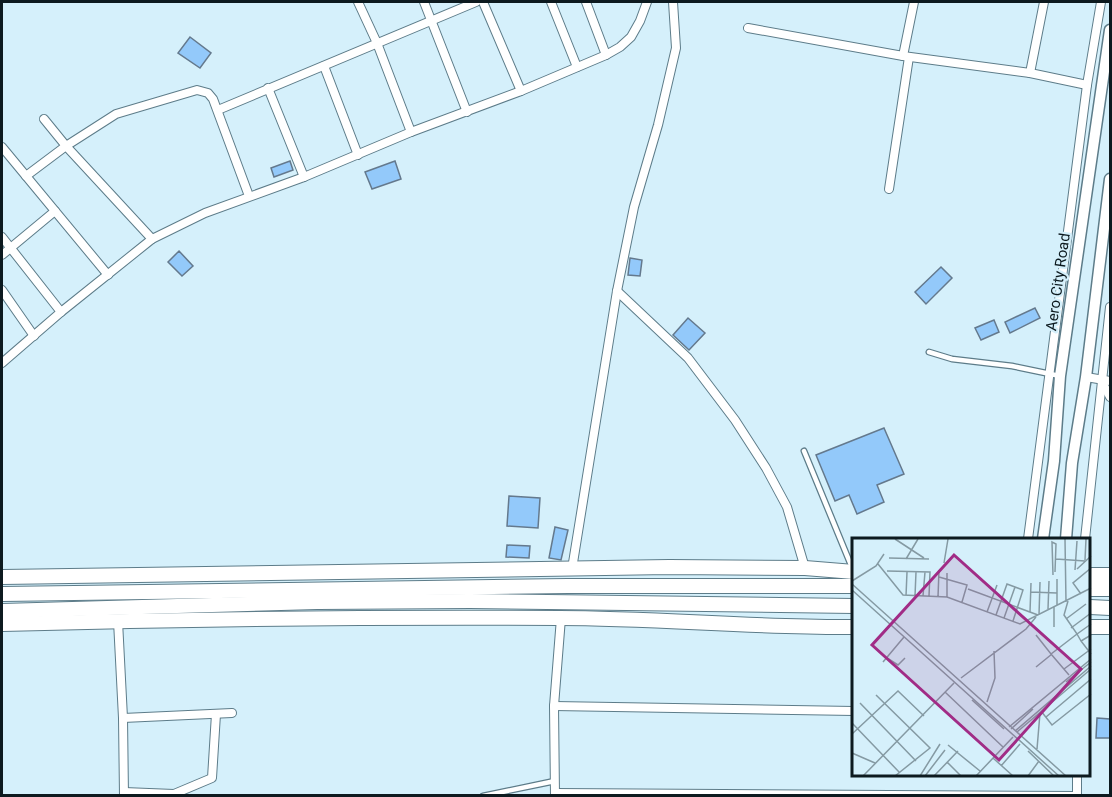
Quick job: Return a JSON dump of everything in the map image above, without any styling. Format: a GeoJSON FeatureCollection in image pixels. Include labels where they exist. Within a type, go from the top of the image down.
{"type":"FeatureCollection","features":[{"type":"Feature","properties":{"kind":"main road"},"geometry":{"type":"LineString","coordinates":[[2,577],[669,567],[805,568],[852,572]]}},
{"type":"Feature","properties":{"kind":"main road"},"geometry":{"type":"LineString","coordinates":[[1091,575],[1110,576]]}},
{"type":"Feature","properties":{"kind":"main road"},"geometry":{"type":"LineString","coordinates":[[2,594],[466,587],[852,586]]}},
{"type":"Feature","properties":{"kind":"main road"},"geometry":{"type":"LineString","coordinates":[[1091,589],[1110,589]]}},
{"type":"Feature","properties":{"kind":"main road"},"geometry":{"type":"LineString","coordinates":[[2,610],[317,602],[470,601],[852,606]]}},
{"type":"Feature","properties":{"kind":"main road"},"geometry":{"type":"LineString","coordinates":[[1091,608],[1110,608]]}},
{"type":"Feature","properties":{"kind":"main road"},"geometry":{"type":"LineString","coordinates":[[2,624],[561,618],[852,627]]}},
{"type":"Feature","properties":{"kind":"main road"},"geometry":{"type":"LineString","coordinates":[[1091,627],[1110,627]]}},
{"type":"Feature","properties":{"kind":"street"},"geometry":{"type":"LineString","coordinates":[[358,2],[377,43],[411,132]]}},
{"type":"Feature","properties":{"kind":"street"},"geometry":{"type":"LineString","coordinates":[[424,2],[467,112]]}},
{"type":"Feature","properties":{"kind":"street"},"geometry":{"type":"LineString","coordinates":[[218,110],[476,2]]}},
{"type":"Feature","properties":{"kind":"street"},"geometry":{"type":"LineString","coordinates":[[483,2],[521,91]]}},
{"type":"Feature","properties":{"kind":"street"},"geometry":{"type":"LineString","coordinates":[[551,2],[577,66]]}},
{"type":"Feature","properties":{"kind":"street"},"geometry":{"type":"LineString","coordinates":[[586,2],[606,55]]}},
{"type":"Feature","properties":{"kind":"street"},"geometry":{"type":"LineString","coordinates":[[2,363],[152,239],[205,213],[304,177],[606,55],[631,37],[647,2]]}},
{"type":"Feature","properties":{"kind":"street"},"geometry":{"type":"LineString","coordinates":[[572,569],[617,291],[634,207],[658,125],[676,48],[673,2]]}},
{"type":"Feature","properties":{"kind":"street"},"geometry":{"type":"LineString","coordinates":[[889,189],[914,2]]}},
{"type":"Feature","properties":{"kind":"street"},"geometry":{"type":"LineString","coordinates":[[1030,73],[1044,2]]}},
{"type":"Feature","properties":{"kind":"street"},"geometry":{"type":"LineString","coordinates":[[1028,538],[1054,375],[1087,85],[1101,2]]}},
{"type":"Feature","properties":{"kind":"street"},"geometry":{"type":"LineString","coordinates":[[748,28],[906,56],[1030,73],[1087,85]]}},
{"type":"Feature","properties":{"kind":"street","name":"Aero City Road"},"geometry":{"type":"LineString","coordinates":[[1043,538],[1054,461],[1054,375],[1110,30]]}},
{"type":"Feature","properties":{"kind":"street"},"geometry":{"type":"LineString","coordinates":[[324,66],[358,155]]}},
{"type":"Feature","properties":{"kind":"street"},"geometry":{"type":"LineString","coordinates":[[268,88],[304,177]]}},
{"type":"Feature","properties":{"kind":"street"},"geometry":{"type":"LineString","coordinates":[[26,176],[66,146],[116,114],[197,90],[208,93],[218,110],[249,196]]}},
{"type":"Feature","properties":{"kind":"street"},"geometry":{"type":"LineString","coordinates":[[44,119],[152,239]]}},
{"type":"Feature","properties":{"kind":"street"},"geometry":{"type":"LineString","coordinates":[[2,147],[108,275]]}},
{"type":"Feature","properties":{"kind":"street"},"geometry":{"type":"LineString","coordinates":[[1066,538],[1072,463],[1086,377],[1110,179]]}},
{"type":"Feature","properties":{"kind":"street"},"geometry":{"type":"LineString","coordinates":[[2,255],[55,211]]}},
{"type":"Feature","properties":{"kind":"street"},"geometry":{"type":"LineString","coordinates":[[2,237],[61,312]]}},
{"type":"Feature","properties":{"kind":"street"},"geometry":{"type":"LineString","coordinates":[[2,290],[34,336]]}},
{"type":"Feature","properties":{"kind":"street"},"geometry":{"type":"LineString","coordinates":[[617,291],[688,358],[735,420],[766,468],[787,507],[805,568]]}},
{"type":"Feature","properties":{"kind":"street"},"geometry":{"type":"LineString","coordinates":[[1085,538],[1106,380],[1110,307]]}},
{"type":"Feature","properties":{"kind":"street"},"geometry":{"type":"LineString","coordinates":[[1086,377],[1106,380]]}},
{"type":"Feature","properties":{"kind":"street"},"geometry":{"type":"LineString","coordinates":[[1106,380],[1110,396]]}},
{"type":"Feature","properties":{"kind":"street"},"geometry":{"type":"LineString","coordinates":[[561,618],[554,706],[555,794],[1077,795],[1077,776]]}},
{"type":"Feature","properties":{"kind":"street"},"geometry":{"type":"LineString","coordinates":[[118,621],[124,794],[174,794],[212,778],[216,714]]}},
{"type":"Feature","properties":{"kind":"street"},"geometry":{"type":"LineString","coordinates":[[554,706],[852,711]]}},
{"type":"Feature","properties":{"kind":"street"},"geometry":{"type":"LineString","coordinates":[[123,718],[232,713]]}},
{"type":"Feature","properties":{"kind":"lane"},"geometry":{"type":"LineString","coordinates":[[930,352],[952,358],[1012,366],[1054,375]]}},
{"type":"Feature","properties":{"kind":"lane"},"geometry":{"type":"LineString","coordinates":[[804,451],[852,567]]}},
{"type":"Feature","properties":{"kind":"lane"},"geometry":{"type":"LineString","coordinates":[[483,795],[555,781]]}},
{"type":"Feature","properties":{"kind":"building"},"geometry":{"type":"Polygon","coordinates":[[[190,37],[211,53],[200,68],[178,53],[190,37]]]}},
{"type":"Feature","properties":{"kind":"building"},"geometry":{"type":"Polygon","coordinates":[[[290,161],[293,170],[274,177],[271,168],[290,161]]]}},
{"type":"Feature","properties":{"kind":"building"},"geometry":{"type":"Polygon","coordinates":[[[395,161],[401,179],[372,189],[365,172],[395,161]]]}},
{"type":"Feature","properties":{"kind":"building"},"geometry":{"type":"Polygon","coordinates":[[[179,251],[193,266],[182,276],[168,262],[179,251]]]}},
{"type":"Feature","properties":{"kind":"building"},"geometry":{"type":"Polygon","coordinates":[[[630,258],[642,260],[640,276],[628,275],[630,258]]]}},
{"type":"Feature","properties":{"kind":"building"},"geometry":{"type":"Polygon","coordinates":[[[941,267],[952,278],[926,304],[915,292],[941,267]]]}},
{"type":"Feature","properties":{"kind":"building"},"geometry":{"type":"Polygon","coordinates":[[[1035,308],[1040,318],[1010,333],[1005,322],[1035,308]]]}},
{"type":"Feature","properties":{"kind":"building"},"geometry":{"type":"Polygon","coordinates":[[[688,318],[705,333],[689,350],[673,335],[688,318]]]}},
{"type":"Feature","properties":{"kind":"building"},"geometry":{"type":"Polygon","coordinates":[[[994,320],[999,332],[981,340],[975,328],[994,320]]]}},
{"type":"Feature","properties":{"kind":"building"},"geometry":{"type":"Polygon","coordinates":[[[884,428],[904,474],[877,485],[884,502],[857,514],[849,495],[835,501],[816,455],[884,428]]]}},
{"type":"Feature","properties":{"kind":"building"},"geometry":{"type":"Polygon","coordinates":[[[509,496],[540,498],[538,528],[507,526],[509,496]]]}},
{"type":"Feature","properties":{"kind":"building"},"geometry":{"type":"Polygon","coordinates":[[[555,527],[568,530],[561,560],[549,558],[555,527]]]}},
{"type":"Feature","properties":{"kind":"building"},"geometry":{"type":"Polygon","coordinates":[[[507,545],[530,546],[529,558],[506,557],[507,545]]]}},
{"type":"Feature","properties":{"kind":"building"},"geometry":{"type":"Polygon","coordinates":[[[1097,718],[1110,719],[1110,738],[1096,738],[1097,718]]]}}]}
